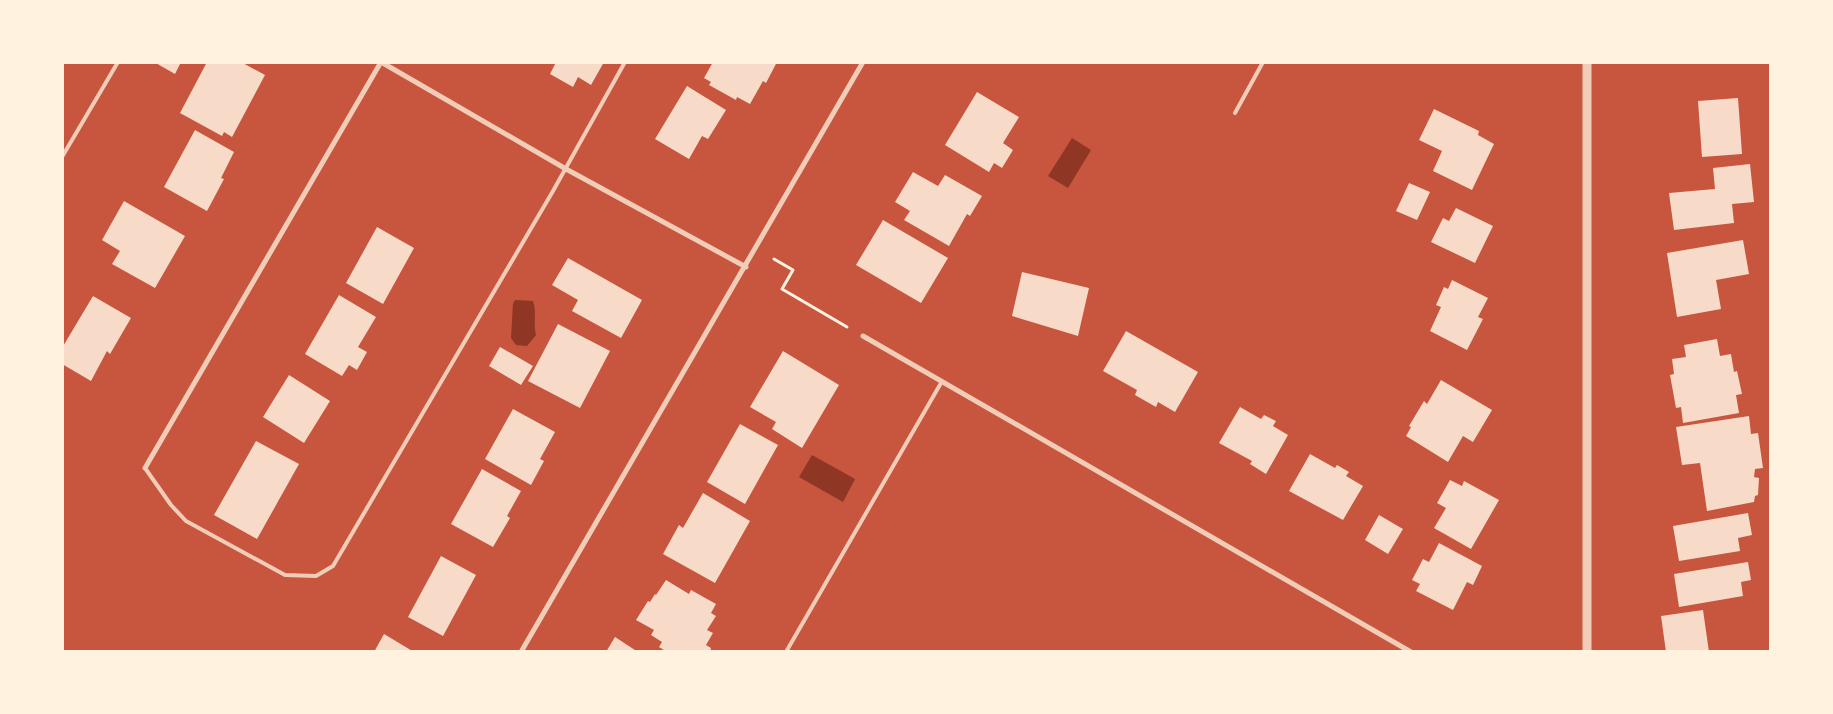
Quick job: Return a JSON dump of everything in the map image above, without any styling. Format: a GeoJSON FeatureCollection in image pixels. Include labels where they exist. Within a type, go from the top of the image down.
{"type":"FeatureCollection","features":[{"type":"Feature","properties":{"kind":"street"},"geometry":{"type":"LineString","coordinates":[[144,468],[381,62],[566,169],[746,267]]}},
{"type":"Feature","properties":{"kind":"street"},"geometry":{"type":"LineString","coordinates":[[521,652],[746,267],[863,62]]}},
{"type":"Feature","properties":{"kind":"street"},"geometry":{"type":"LineString","coordinates":[[1587,62],[1587,652]]}},
{"type":"Feature","properties":{"kind":"street"},"geometry":{"type":"LineString","coordinates":[[863,336],[1411,652]]}},
{"type":"Feature","properties":{"kind":"lane"},"geometry":{"type":"LineString","coordinates":[[62,157],[118,62]]}},
{"type":"Feature","properties":{"kind":"lane"},"geometry":{"type":"LineString","coordinates":[[144,468],[171,506],[186,521],[285,575],[298,577],[316,576],[332,566],[566,169],[625,62]]}},
{"type":"Feature","properties":{"kind":"lane"},"geometry":{"type":"LineString","coordinates":[[1235,113],[1263,62]]}},
{"type":"Feature","properties":{"kind":"lane"},"geometry":{"type":"LineString","coordinates":[[786,652],[941,382]]}},
{"type":"Feature","properties":{"kind":"path"},"geometry":{"type":"LineString","coordinates":[[774,259],[793,270],[782,289],[863,336]]}},
{"type":"Feature","properties":{"kind":"shaded area"},"geometry":{"type":"Polygon","coordinates":[[[1072,138],[1091,150],[1068,188],[1048,176],[1072,138]]]}},
{"type":"Feature","properties":{"kind":"shaded area"},"geometry":{"type":"Polygon","coordinates":[[[515,300],[533,301],[536,335],[527,346],[516,345],[511,338],[513,304],[515,300]]]}},
{"type":"Feature","properties":{"kind":"shaded area"},"geometry":{"type":"Polygon","coordinates":[[[812,455],[855,479],[843,502],[799,477],[812,455]]]}},
{"type":"Feature","properties":{"kind":"building"},"geometry":{"type":"Polygon","coordinates":[[[154,62],[181,62],[175,74],[154,62]]]}},
{"type":"Feature","properties":{"kind":"building"},"geometry":{"type":"Polygon","coordinates":[[[207,62],[241,62],[265,75],[232,137],[224,132],[222,136],[180,113],[207,62]]]}},
{"type":"Feature","properties":{"kind":"building"},"geometry":{"type":"Polygon","coordinates":[[[556,62],[604,62],[591,85],[578,77],[573,87],[550,74],[556,62]]]}},
{"type":"Feature","properties":{"kind":"building"},"geometry":{"type":"Polygon","coordinates":[[[713,62],[777,62],[766,83],[763,81],[750,104],[737,97],[736,100],[709,85],[711,82],[704,78],[713,62]]]}},
{"type":"Feature","properties":{"kind":"building"},"geometry":{"type":"Polygon","coordinates":[[[687,86],[726,110],[708,139],[702,136],[689,159],[655,139],[687,86]]]}},
{"type":"Feature","properties":{"kind":"building"},"geometry":{"type":"Polygon","coordinates":[[[977,92],[1019,117],[1003,143],[1013,150],[1002,168],[994,163],[989,172],[945,145],[977,92]]]}},
{"type":"Feature","properties":{"kind":"building"},"geometry":{"type":"Polygon","coordinates":[[[1738,98],[1742,154],[1702,157],[1698,101],[1738,98]]]}},
{"type":"Feature","properties":{"kind":"building"},"geometry":{"type":"Polygon","coordinates":[[[1434,109],[1479,131],[1478,135],[1494,144],[1472,190],[1433,171],[1442,151],[1419,140],[1434,109]]]}},
{"type":"Feature","properties":{"kind":"building"},"geometry":{"type":"Polygon","coordinates":[[[195,130],[234,152],[221,178],[224,179],[207,211],[164,187],[195,130]]]}},
{"type":"Feature","properties":{"kind":"building"},"geometry":{"type":"Polygon","coordinates":[[[1750,164],[1754,202],[1732,204],[1734,223],[1674,230],[1669,193],[1715,189],[1713,168],[1750,164]]]}},
{"type":"Feature","properties":{"kind":"building"},"geometry":{"type":"Polygon","coordinates":[[[913,172],[938,186],[945,175],[982,196],[970,216],[967,214],[949,246],[904,220],[910,211],[895,202],[913,172]]]}},
{"type":"Feature","properties":{"kind":"building"},"geometry":{"type":"Polygon","coordinates":[[[1409,183],[1430,192],[1417,220],[1396,211],[1409,183]]]}},
{"type":"Feature","properties":{"kind":"building"},"geometry":{"type":"Polygon","coordinates":[[[124,201],[185,236],[155,288],[112,264],[120,251],[102,240],[124,201]]]}},
{"type":"Feature","properties":{"kind":"building"},"geometry":{"type":"Polygon","coordinates":[[[1456,208],[1493,226],[1475,263],[1431,242],[1443,218],[1449,221],[1456,208]]]}},
{"type":"Feature","properties":{"kind":"building"},"geometry":{"type":"Polygon","coordinates":[[[883,220],[948,258],[921,303],[856,265],[883,220]]]}},
{"type":"Feature","properties":{"kind":"building"},"geometry":{"type":"Polygon","coordinates":[[[377,227],[414,248],[383,304],[346,283],[377,227]]]}},
{"type":"Feature","properties":{"kind":"building"},"geometry":{"type":"Polygon","coordinates":[[[1743,240],[1749,274],[1716,280],[1721,309],[1677,317],[1667,253],[1743,240]]]}},
{"type":"Feature","properties":{"kind":"building"},"geometry":{"type":"Polygon","coordinates":[[[568,258],[642,300],[621,338],[572,311],[578,300],[552,285],[568,258]]]}},
{"type":"Feature","properties":{"kind":"building"},"geometry":{"type":"Polygon","coordinates":[[[1022,272],[1089,288],[1078,336],[1012,316],[1022,272]]]}},
{"type":"Feature","properties":{"kind":"building"},"geometry":{"type":"Polygon","coordinates":[[[1452,280],[1488,298],[1478,317],[1483,319],[1467,350],[1430,331],[1441,307],[1436,305],[1444,287],[1448,289],[1452,280]]]}},
{"type":"Feature","properties":{"kind":"building"},"geometry":{"type":"Polygon","coordinates":[[[339,295],[376,317],[358,347],[367,352],[357,370],[349,365],[342,376],[305,354],[339,295]]]}},
{"type":"Feature","properties":{"kind":"building"},"geometry":{"type":"Polygon","coordinates":[[[93,296],[131,318],[110,354],[107,351],[91,381],[62,364],[62,348],[93,296]]]}},
{"type":"Feature","properties":{"kind":"building"},"geometry":{"type":"Polygon","coordinates":[[[558,324],[610,351],[580,408],[528,381],[558,324]]]}},
{"type":"Feature","properties":{"kind":"building"},"geometry":{"type":"Polygon","coordinates":[[[1126,331],[1198,372],[1175,412],[1158,402],[1156,407],[1135,395],[1137,390],[1103,371],[1126,331]]]}},
{"type":"Feature","properties":{"kind":"building"},"geometry":{"type":"Polygon","coordinates":[[[1717,339],[1720,356],[1731,354],[1734,372],[1737,371],[1742,394],[1736,395],[1739,413],[1683,423],[1681,407],[1676,408],[1670,375],[1674,374],[1672,359],[1686,357],[1684,345],[1717,339]]]}},
{"type":"Feature","properties":{"kind":"building"},"geometry":{"type":"Polygon","coordinates":[[[500,347],[533,366],[521,385],[489,366],[500,347]]]}},
{"type":"Feature","properties":{"kind":"building"},"geometry":{"type":"Polygon","coordinates":[[[783,351],[839,385],[802,448],[772,429],[776,422],[750,407],[783,351]]]}},
{"type":"Feature","properties":{"kind":"building"},"geometry":{"type":"Polygon","coordinates":[[[289,375],[330,401],[304,443],[263,417],[289,375]]]}},
{"type":"Feature","properties":{"kind":"building"},"geometry":{"type":"Polygon","coordinates":[[[1441,380],[1492,410],[1473,442],[1463,436],[1448,462],[1406,436],[1411,427],[1409,426],[1424,401],[1427,404],[1441,380]]]}},
{"type":"Feature","properties":{"kind":"building"},"geometry":{"type":"Polygon","coordinates":[[[1240,407],[1261,419],[1264,415],[1276,421],[1273,426],[1288,435],[1266,474],[1250,464],[1252,461],[1219,443],[1240,407]]]}},
{"type":"Feature","properties":{"kind":"building"},"geometry":{"type":"Polygon","coordinates":[[[513,409],[555,432],[540,459],[544,461],[531,485],[485,459],[513,409]]]}},
{"type":"Feature","properties":{"kind":"building"},"geometry":{"type":"Polygon","coordinates":[[[1749,416],[1751,434],[1758,433],[1763,468],[1755,469],[1754,477],[1759,478],[1758,495],[1755,496],[1754,502],[1707,511],[1700,463],[1682,465],[1676,427],[1749,416]]]}},
{"type":"Feature","properties":{"kind":"building"},"geometry":{"type":"Polygon","coordinates":[[[740,424],[778,445],[745,504],[707,482],[740,424]]]}},
{"type":"Feature","properties":{"kind":"building"},"geometry":{"type":"Polygon","coordinates":[[[256,441],[299,464],[257,539],[214,515],[256,441]]]}},
{"type":"Feature","properties":{"kind":"building"},"geometry":{"type":"Polygon","coordinates":[[[1310,454],[1335,468],[1337,465],[1349,472],[1346,476],[1363,486],[1343,520],[1289,491],[1310,454]]]}},
{"type":"Feature","properties":{"kind":"building"},"geometry":{"type":"Polygon","coordinates":[[[482,469],[521,491],[507,516],[510,518],[493,547],[451,524],[482,469]]]}},
{"type":"Feature","properties":{"kind":"building"},"geometry":{"type":"Polygon","coordinates":[[[1450,480],[1462,486],[1464,481],[1499,500],[1471,549],[1434,528],[1446,508],[1437,503],[1450,480]]]}},
{"type":"Feature","properties":{"kind":"building"},"geometry":{"type":"Polygon","coordinates":[[[703,493],[750,521],[715,583],[663,554],[679,525],[683,528],[703,493]]]}},
{"type":"Feature","properties":{"kind":"building"},"geometry":{"type":"Polygon","coordinates":[[[1748,513],[1752,535],[1738,538],[1740,551],[1679,561],[1673,526],[1748,513]]]}},
{"type":"Feature","properties":{"kind":"building"},"geometry":{"type":"Polygon","coordinates":[[[1379,515],[1403,529],[1388,554],[1365,540],[1379,515]]]}},
{"type":"Feature","properties":{"kind":"building"},"geometry":{"type":"Polygon","coordinates":[[[1439,543],[1482,566],[1473,585],[1467,582],[1453,610],[1416,591],[1420,584],[1412,580],[1423,559],[1429,562],[1439,543]]]}},
{"type":"Feature","properties":{"kind":"building"},"geometry":{"type":"Polygon","coordinates":[[[441,556],[476,575],[443,636],[408,617],[441,556]]]}},
{"type":"Feature","properties":{"kind":"building"},"geometry":{"type":"Polygon","coordinates":[[[1748,562],[1751,580],[1741,582],[1743,596],[1679,607],[1674,574],[1748,562]]]}},
{"type":"Feature","properties":{"kind":"building"},"geometry":{"type":"Polygon","coordinates":[[[666,580],[689,594],[691,590],[716,604],[711,613],[716,616],[707,630],[713,633],[706,645],[711,648],[710,652],[667,652],[659,647],[662,642],[651,635],[654,630],[636,620],[648,601],[650,602],[656,595],[666,580]]]}},
{"type":"Feature","properties":{"kind":"building"},"geometry":{"type":"Polygon","coordinates":[[[1703,610],[1709,652],[1666,652],[1661,616],[1703,610]]]}},
{"type":"Feature","properties":{"kind":"building"},"geometry":{"type":"Polygon","coordinates":[[[384,634],[414,652],[374,652],[384,634]]]}},
{"type":"Feature","properties":{"kind":"building"},"geometry":{"type":"Polygon","coordinates":[[[615,637],[638,652],[606,652],[615,637]]]}}]}
